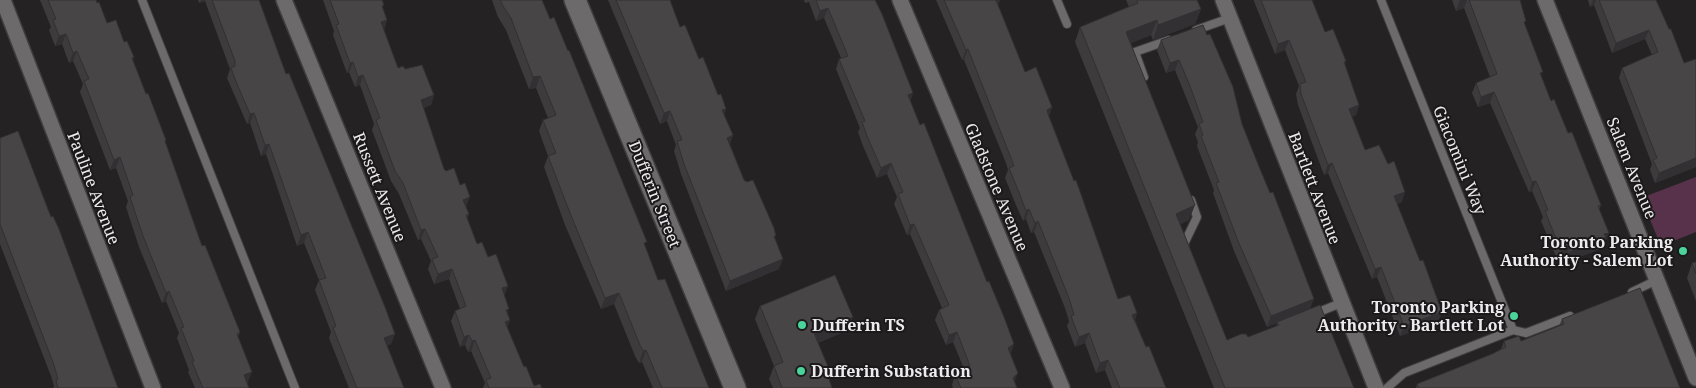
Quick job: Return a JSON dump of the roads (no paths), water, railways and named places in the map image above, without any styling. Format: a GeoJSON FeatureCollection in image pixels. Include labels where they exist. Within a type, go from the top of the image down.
{"type":"FeatureCollection","features":[{"type":"Feature","properties":{"kind":"main road","name":"Dufferin Street"},"geometry":{"type":"LineString","coordinates":[[575,0],[735,388]]}},
{"type":"Feature","properties":{"kind":"street","name":"Pauline Avenue"},"geometry":{"type":"LineString","coordinates":[[3,0],[153,388]]}},
{"type":"Feature","properties":{"kind":"street","name":"Russett Avenue"},"geometry":{"type":"LineString","coordinates":[[284,0],[443,388]]}},
{"type":"Feature","properties":{"kind":"street","name":"Gladstone Avenue"},"geometry":{"type":"LineString","coordinates":[[900,0],[1062,388]]}},
{"type":"Feature","properties":{"kind":"street","name":"Bartlett Avenue"},"geometry":{"type":"LineString","coordinates":[[1223,0],[1376,388]]}},
{"type":"Feature","properties":{"kind":"street","name":"Salem Avenue"},"geometry":{"type":"LineString","coordinates":[[1545,0],[1696,378]]}},
{"type":"Feature","properties":{"kind":"lane"},"geometry":{"type":"LineString","coordinates":[[142,0],[295,388]]}},
{"type":"Feature","properties":{"kind":"lane"},"geometry":{"type":"LineString","coordinates":[[1057,0],[1067,24]]}},
{"type":"Feature","properties":{"kind":"lane","name":"Giacomini Way"},"geometry":{"type":"LineString","coordinates":[[1382,0],[1513,330]]}},
{"type":"Feature","properties":{"kind":"lane"},"geometry":{"type":"LineString","coordinates":[[1188,33],[1230,18]]}},
{"type":"Feature","properties":{"kind":"lane"},"geometry":{"type":"LineString","coordinates":[[1148,89],[1135,52],[1179,36]]}},
{"type":"Feature","properties":{"kind":"lane"},"geometry":{"type":"LineString","coordinates":[[1186,190],[1197,217],[1184,244],[1187,253]]}},
{"type":"Feature","properties":{"kind":"lane"},"geometry":{"type":"LineString","coordinates":[[1628,293],[1657,280]]}},
{"type":"Feature","properties":{"kind":"lane"},"geometry":{"type":"LineString","coordinates":[[1302,319],[1341,303]]}},
{"type":"Feature","properties":{"kind":"lane"},"geometry":{"type":"LineString","coordinates":[[1387,388],[1404,373],[1513,330],[1526,334],[1576,314]]}},
{"type":"Feature","properties":{"kind":"place","name":"Toronto Parking Authority - Salem Lot"},"geometry":{"type":"Point","coordinates":[1683,251]}},
{"type":"Feature","properties":{"kind":"place","name":"Toronto Parking Authority - Bartlett Lot"},"geometry":{"type":"Point","coordinates":[1514,316]}},
{"type":"Feature","properties":{"kind":"place","name":"Dufferin TS"},"geometry":{"type":"Point","coordinates":[802,325]}},
{"type":"Feature","properties":{"kind":"place","name":"Dufferin Substation"},"geometry":{"type":"Point","coordinates":[801,371]}}]}
